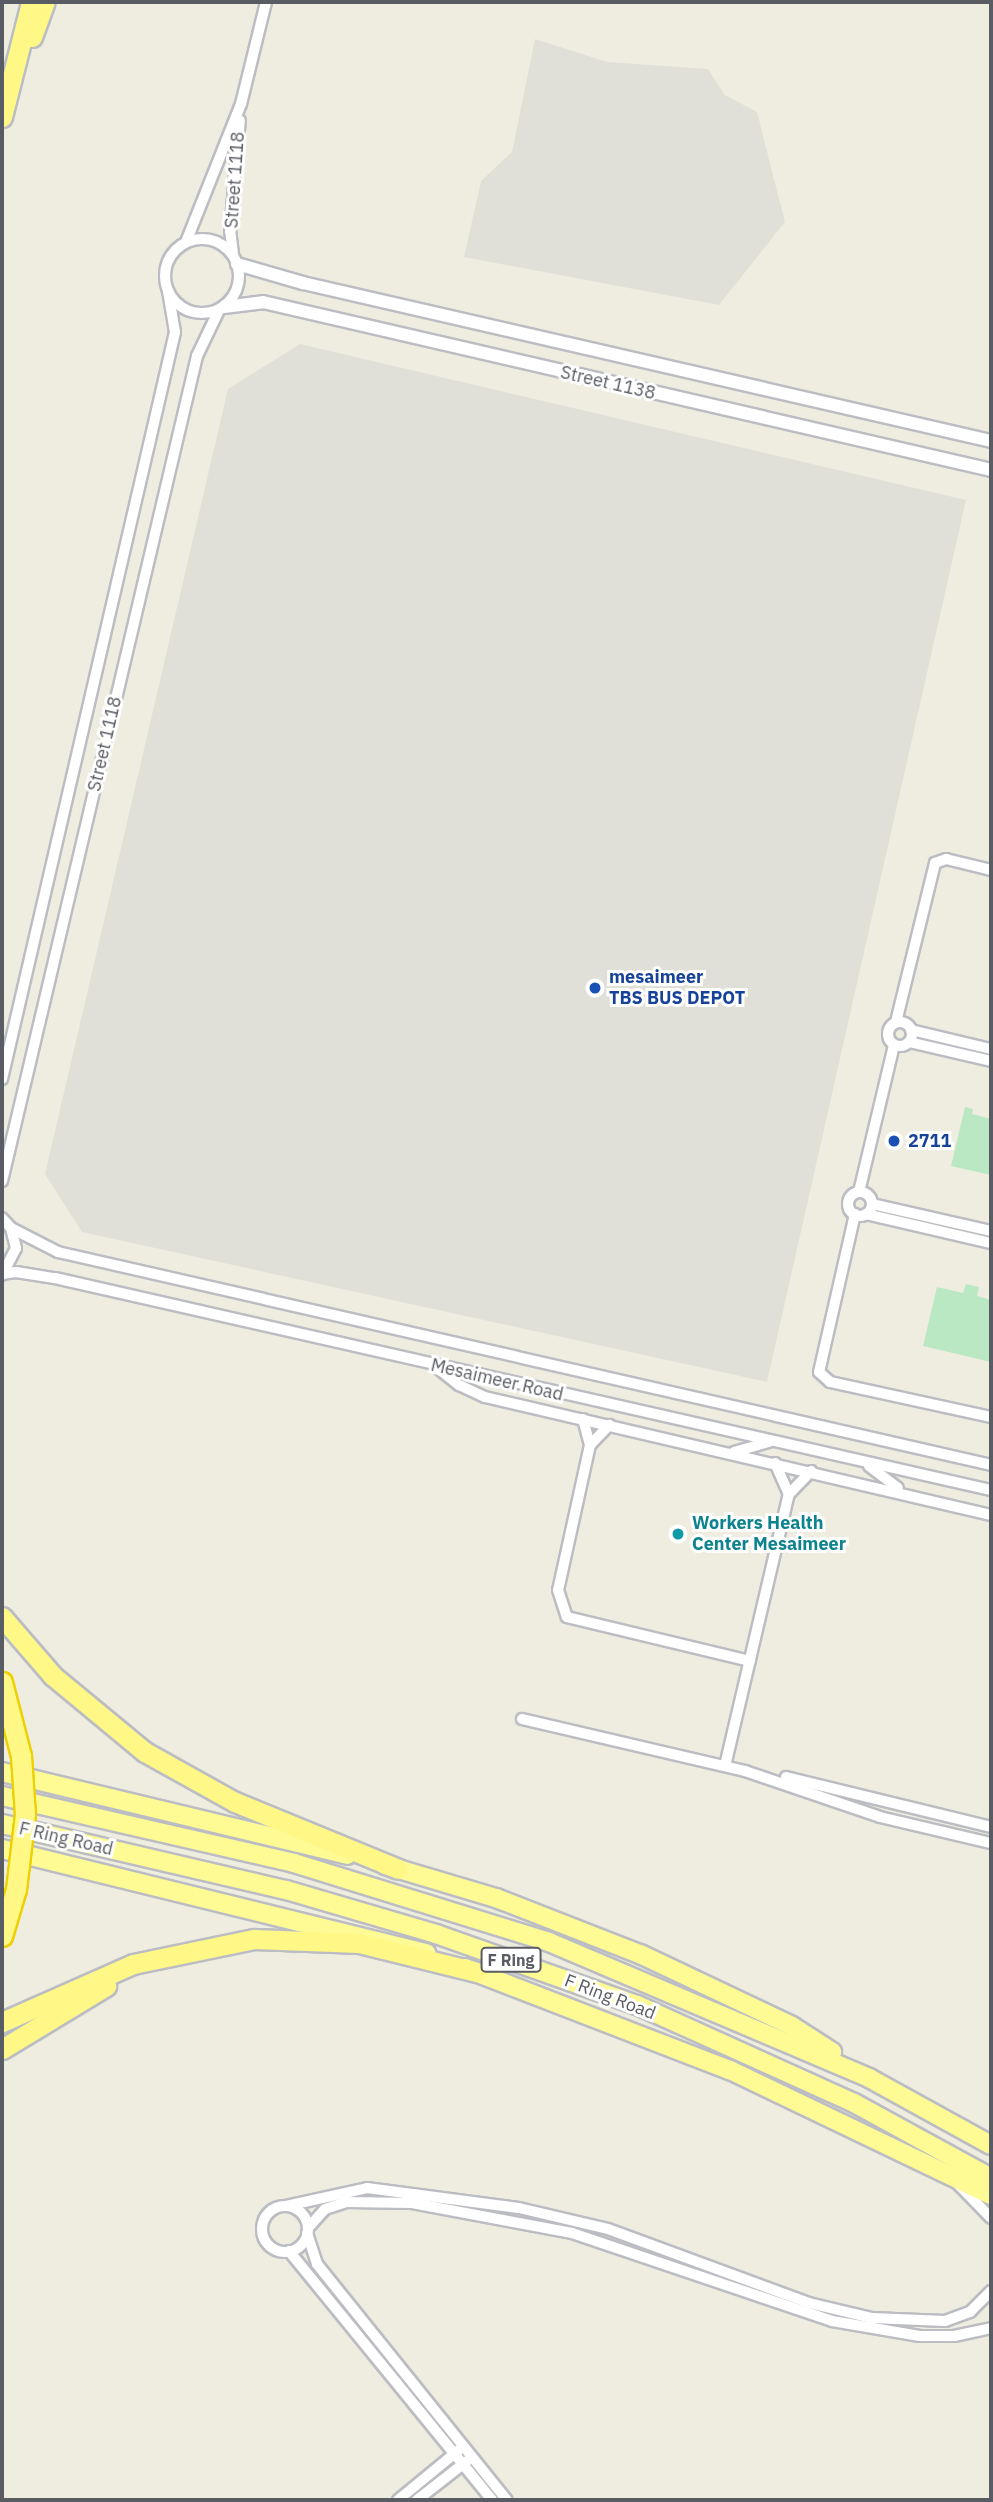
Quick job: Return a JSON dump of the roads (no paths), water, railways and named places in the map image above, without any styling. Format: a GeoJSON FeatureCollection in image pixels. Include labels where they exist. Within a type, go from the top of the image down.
{"type":"FeatureCollection","features":[{"type":"Feature","properties":{"kind":"highway"},"geometry":{"type":"LineString","coordinates":[[2,117],[31,2]]}},
{"type":"Feature","properties":{"kind":"highway"},"geometry":{"type":"LineString","coordinates":[[7,96],[45,2]]}},
{"type":"Feature","properties":{"kind":"highway"},"geometry":{"type":"LineString","coordinates":[[2,1617],[76,1698],[165,1765],[271,1819],[398,1869]]}},
{"type":"Feature","properties":{"kind":"highway"},"geometry":{"type":"LineString","coordinates":[[2,1682],[21,1756],[25,1814],[16,1889],[2,1936]]}},
{"type":"Feature","properties":{"kind":"highway"},"geometry":{"type":"LineString","coordinates":[[2,1772],[398,1869],[496,1898],[640,1954],[792,2026],[869,2078]]}},
{"type":"Feature","properties":{"kind":"highway","name":"F Ring Road"},"geometry":{"type":"LineString","coordinates":[[2,1796],[294,1863],[444,1907],[632,1975],[869,2078],[991,2145]]}},
{"type":"Feature","properties":{"kind":"highway","name":"F Ring Road"},"geometry":{"type":"LineString","coordinates":[[2,1824],[298,1894],[436,1934],[637,2005],[853,2103],[991,2178]]}},
{"type":"Feature","properties":{"kind":"highway"},"geometry":{"type":"LineString","coordinates":[[2,1849],[403,1944],[730,2070],[991,2195]]}},
{"type":"Feature","properties":{"kind":"highway"},"geometry":{"type":"LineString","coordinates":[[2,2022],[132,1964],[201,1947],[254,1939],[318,1938],[372,1946],[476,1972]]}},
{"type":"Feature","properties":{"kind":"highway"},"geometry":{"type":"LineString","coordinates":[[2,2049],[103,1988],[201,1947]]}},
{"type":"Feature","properties":{"kind":"street","name":"Street 1118"},"geometry":{"type":"LineString","coordinates":[[235,260],[230,231],[242,104],[266,2]]}},
{"type":"Feature","properties":{"kind":"street","name":"Street 1118"},"geometry":{"type":"LineString","coordinates":[[186,242],[242,104]]}},
{"type":"Feature","properties":{"kind":"street"},"geometry":{"type":"LineString","coordinates":[[207,239],[235,260],[238,288],[221,308],[192,312],[168,291],[165,268],[176,248],[186,242],[207,239]]}},
{"type":"Feature","properties":{"kind":"street","name":"Street 1138"},"geometry":{"type":"LineString","coordinates":[[235,260],[303,283],[991,441]]}},
{"type":"Feature","properties":{"kind":"street","name":"Street 1118"},"geometry":{"type":"LineString","coordinates":[[2,1079],[175,332],[168,291]]}},
{"type":"Feature","properties":{"kind":"street","name":"Street 1138"},"geometry":{"type":"LineString","coordinates":[[221,308],[263,302],[991,470]]}},
{"type":"Feature","properties":{"kind":"street","name":"Street 1118"},"geometry":{"type":"LineString","coordinates":[[2,1181],[197,356],[221,308]]}},
{"type":"Feature","properties":{"kind":"street"},"geometry":{"type":"LineString","coordinates":[[991,870],[946,859],[935,863],[896,1023],[887,1035],[894,1045],[859,1192],[849,1201],[865,1211],[991,1243]]}},
{"type":"Feature","properties":{"kind":"street"},"geometry":{"type":"LineString","coordinates":[[896,1023],[911,1030],[991,1049]]}},
{"type":"Feature","properties":{"kind":"street"},"geometry":{"type":"LineString","coordinates":[[909,1042],[911,1030]]}},
{"type":"Feature","properties":{"kind":"street"},"geometry":{"type":"LineString","coordinates":[[894,1045],[909,1042],[991,1061]]}},
{"type":"Feature","properties":{"kind":"street"},"geometry":{"type":"LineString","coordinates":[[859,1192],[869,1195],[819,1372],[830,1382],[991,1417]]}},
{"type":"Feature","properties":{"kind":"street"},"geometry":{"type":"LineString","coordinates":[[865,1211],[991,1231]]}},
{"type":"Feature","properties":{"kind":"street"},"geometry":{"type":"LineString","coordinates":[[2,1275],[14,1258],[5,1220]]}},
{"type":"Feature","properties":{"kind":"street","name":"Mesaimeer Road"},"geometry":{"type":"LineString","coordinates":[[5,1220],[58,1252],[991,1465]]}},
{"type":"Feature","properties":{"kind":"street","name":"Mesaimeer Road"},"geometry":{"type":"LineString","coordinates":[[2,1275],[16,1272],[55,1278],[437,1367],[991,1490]]}},
{"type":"Feature","properties":{"kind":"street"},"geometry":{"type":"LineString","coordinates":[[437,1367],[476,1394],[903,1491],[991,1515]]}},
{"type":"Feature","properties":{"kind":"street"},"geometry":{"type":"LineString","coordinates":[[583,1419],[590,1445],[558,1590],[567,1617],[750,1661]]}},
{"type":"Feature","properties":{"kind":"street"},"geometry":{"type":"LineString","coordinates":[[590,1445],[609,1425]]}},
{"type":"Feature","properties":{"kind":"street"},"geometry":{"type":"LineString","coordinates":[[732,1452],[771,1442]]}},
{"type":"Feature","properties":{"kind":"street"},"geometry":{"type":"LineString","coordinates":[[864,1462],[903,1491]]}},
{"type":"Feature","properties":{"kind":"street"},"geometry":{"type":"LineString","coordinates":[[775,1463],[789,1494]]}},
{"type":"Feature","properties":{"kind":"street"},"geometry":{"type":"LineString","coordinates":[[725,1766],[789,1494],[811,1471]]}},
{"type":"Feature","properties":{"kind":"street"},"geometry":{"type":"LineString","coordinates":[[522,1719],[991,1826]]}},
{"type":"Feature","properties":{"kind":"street"},"geometry":{"type":"LineString","coordinates":[[745,1771],[880,1817],[991,1843]]}},
{"type":"Feature","properties":{"kind":"street"},"geometry":{"type":"LineString","coordinates":[[951,2177],[991,2218]]}},
{"type":"Feature","properties":{"kind":"street"},"geometry":{"type":"LineString","coordinates":[[459,2450],[289,2251],[268,2245],[262,2229],[269,2213],[286,2206],[367,2188],[519,2208],[638,2239],[809,2303],[904,2321],[954,2319],[978,2306],[991,2291]]}},
{"type":"Feature","properties":{"kind":"street"},"geometry":{"type":"LineString","coordinates":[[289,2251],[299,2247],[307,2231],[325,2209],[355,2200],[482,2214],[617,2246],[798,2312],[903,2334],[954,2336],[991,2328]]}},
{"type":"Feature","properties":{"kind":"street"},"geometry":{"type":"LineString","coordinates":[[286,2206],[301,2213],[317,2264],[459,2450],[492,2500]]}},
{"type":"Feature","properties":{"kind":"street"},"geometry":{"type":"LineString","coordinates":[[903,2334],[904,2321]]}},
{"type":"Feature","properties":{"kind":"street"},"geometry":{"type":"LineString","coordinates":[[398,2500],[459,2450]]}},
{"type":"Feature","properties":{"kind":"street"},"geometry":{"type":"LineString","coordinates":[[417,2500],[467,2461]]}},
{"type":"Feature","properties":{"kind":"street"},"geometry":{"type":"LineString","coordinates":[[467,2461],[507,2500]]}},
{"type":"Feature","properties":{"kind":"place","name":"mesaimeer TBS BUS DEPOT"},"geometry":{"type":"Point","coordinates":[595,988]}},
{"type":"Feature","properties":{"kind":"place","name":"2711"},"geometry":{"type":"Point","coordinates":[894,1141]}},
{"type":"Feature","properties":{"kind":"place","name":"Workers Health Center Mesaimeer"},"geometry":{"type":"Point","coordinates":[678,1534]}}]}
